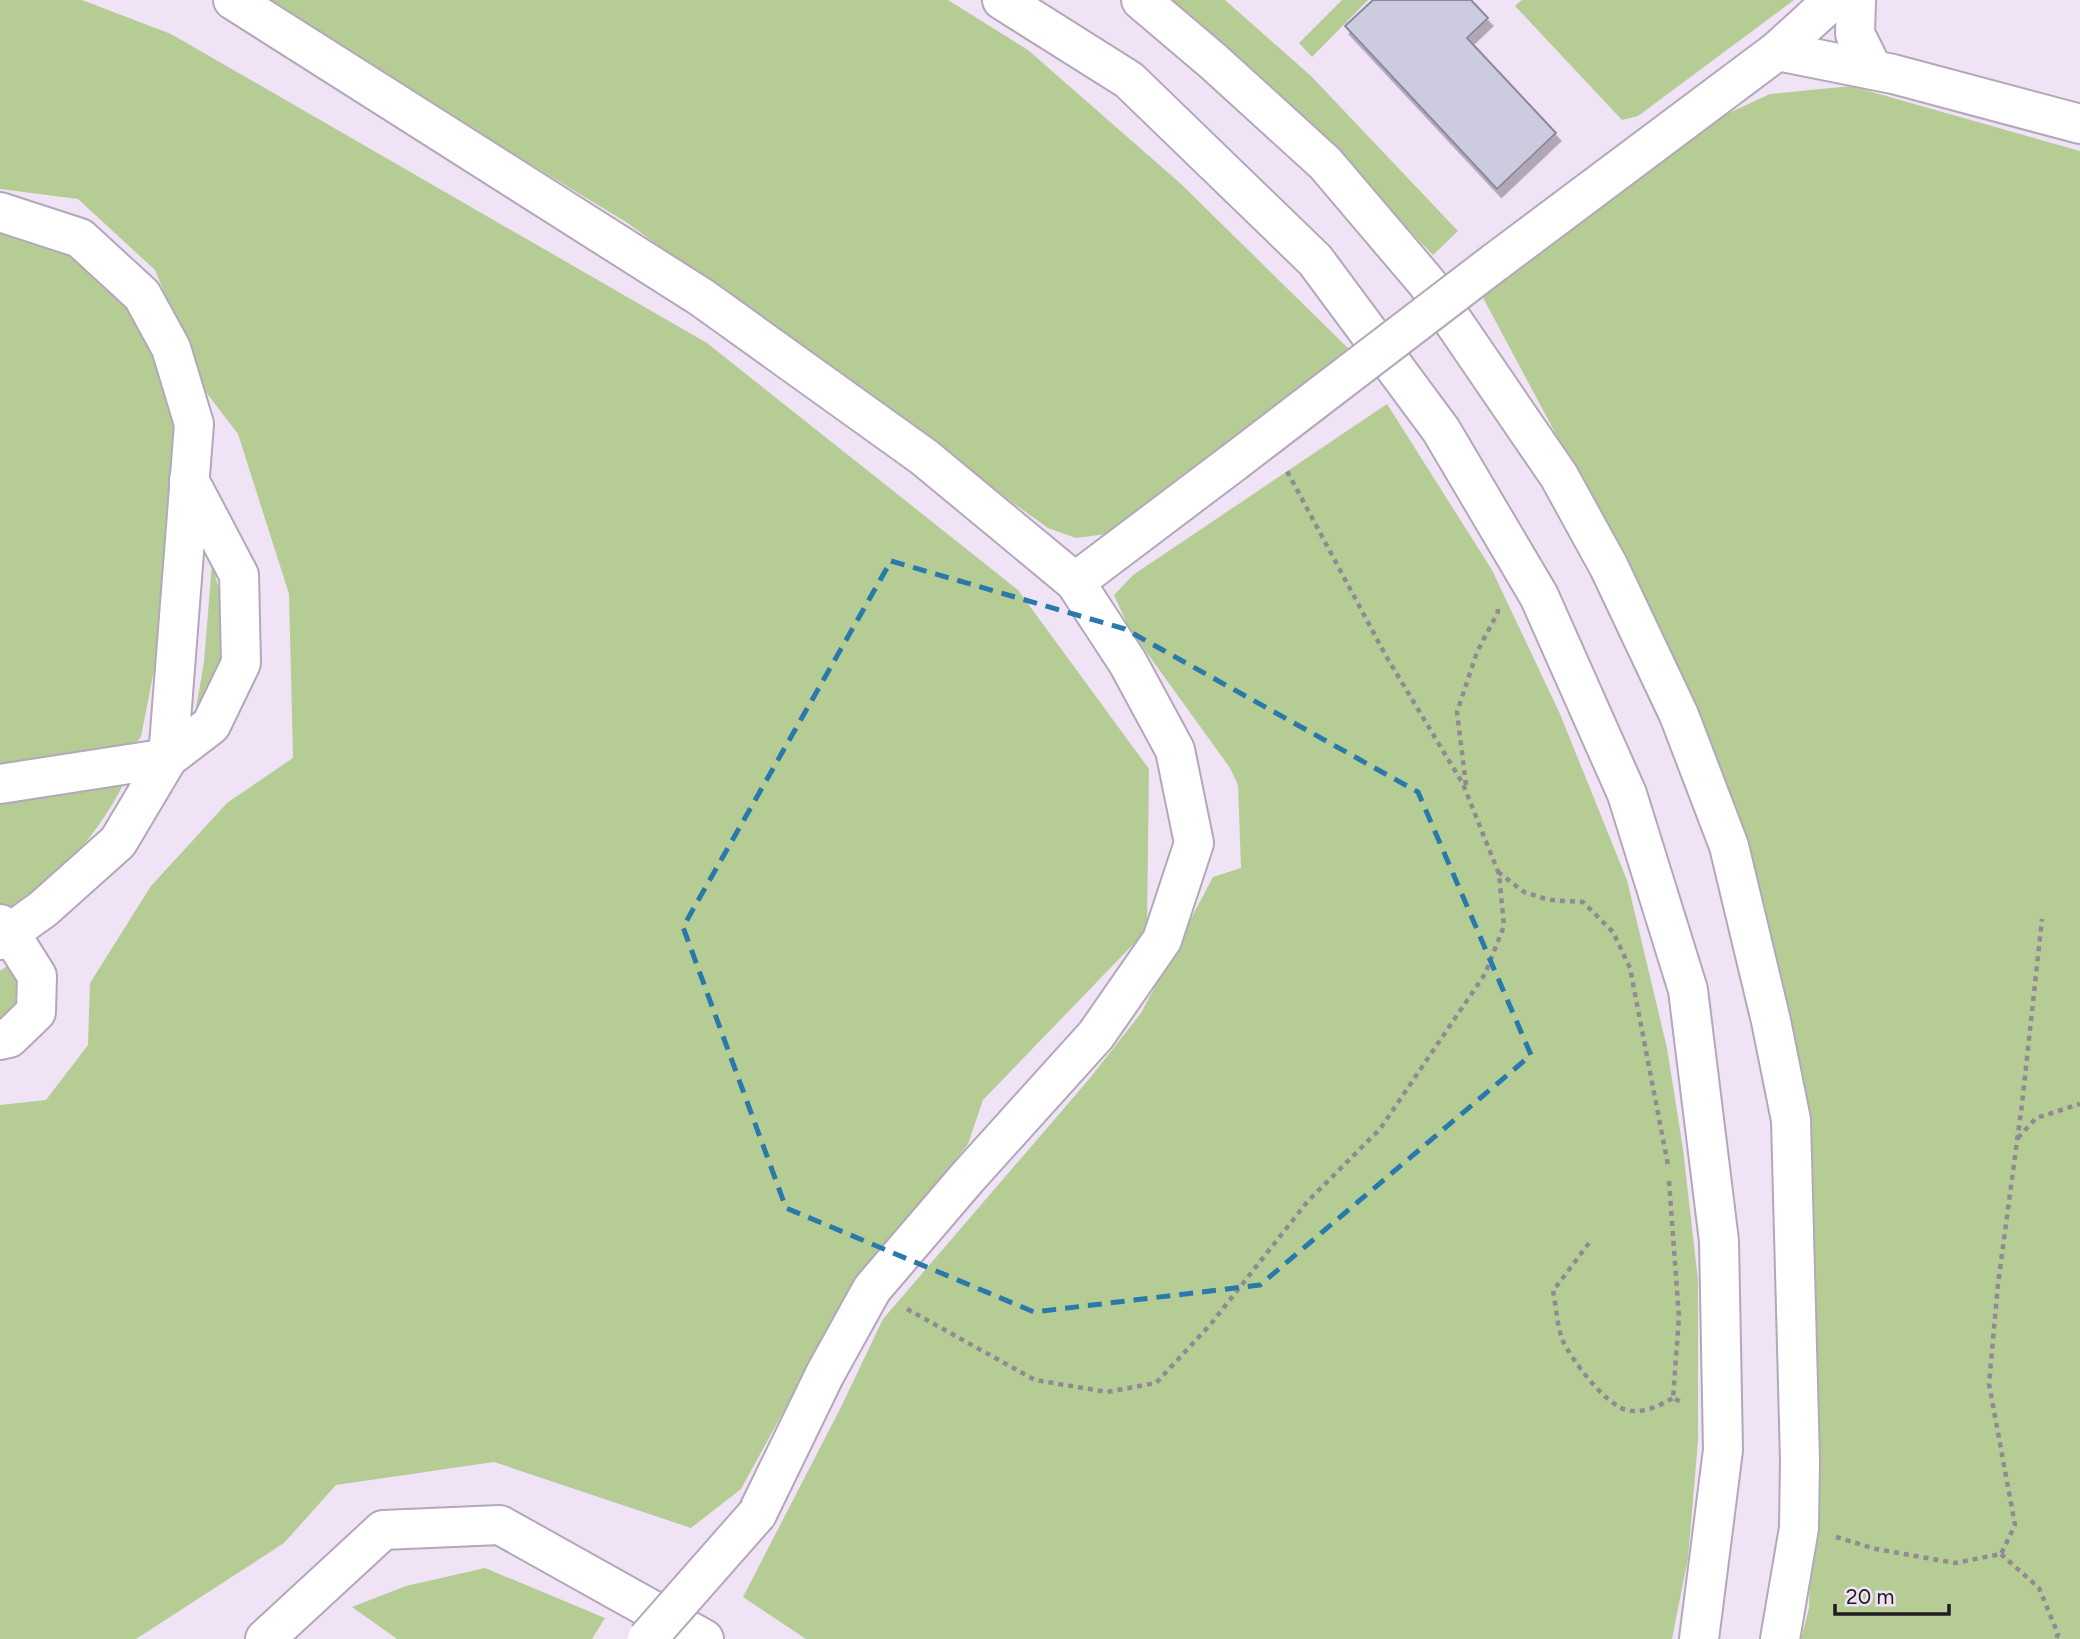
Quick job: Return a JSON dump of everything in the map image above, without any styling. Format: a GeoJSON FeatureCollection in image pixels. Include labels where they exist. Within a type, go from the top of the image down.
{"type":"FeatureCollection","features":[{"type":"Feature","properties":{"kind":"lane"},"geometry":{"type":"LineString","coordinates":[[233,0],[701,297],[925,457],[1075,582],[1128,663],[1175,750],[1194,843],[1162,940],[1096,1035],[967,1178],[872,1289],[825,1374],[757,1514],[647,1639]]}},
{"type":"Feature","properties":{"kind":"lane"},"geometry":{"type":"LineString","coordinates":[[1002,0],[1129,80],[1315,260],[1441,430],[1539,596],[1628,794],[1688,990],[1719,1241],[1723,1450],[1699,1639]]}},
{"type":"Feature","properties":{"kind":"lane"},"geometry":{"type":"LineString","coordinates":[[1141,0],[1325,163],[1427,283],[1559,476],[1609,567],[1679,716],[1729,846],[1772,1021],[1791,1120],[1800,1460],[1799,1528],[1780,1639]]}},
{"type":"Feature","properties":{"kind":"lane"},"geometry":{"type":"LineString","coordinates":[[1075,582],[1777,51],[1833,0]]}},
{"type":"Feature","properties":{"kind":"lane"},"geometry":{"type":"LineString","coordinates":[[1856,0],[1855,34],[1872,70]]}},
{"type":"Feature","properties":{"kind":"lane"},"geometry":{"type":"LineString","coordinates":[[1777,51],[1872,70],[2080,124]]}},
{"type":"Feature","properties":{"kind":"lane"},"geometry":{"type":"LineString","coordinates":[[0,212],[80,238],[142,295],[172,348],[194,424],[168,758]]}},
{"type":"Feature","properties":{"kind":"lane"},"geometry":{"type":"LineString","coordinates":[[0,1040],[9,1038],[36,1012],[37,975],[3,932],[43,909],[118,842],[168,758],[211,725],[241,663],[239,575],[189,480]]}},
{"type":"Feature","properties":{"kind":"lane"},"geometry":{"type":"LineString","coordinates":[[0,784],[168,758]]}},
{"type":"Feature","properties":{"kind":"lane"},"geometry":{"type":"LineString","coordinates":[[265,1639],[383,1530],[500,1525],[704,1639]]}},
{"type":"Feature","properties":{"kind":"path"},"geometry":{"type":"LineString","coordinates":[[872,1289],[1035,1380],[1107,1392],[1157,1383],[1210,1325],[1308,1201],[1380,1129],[1485,974],[1504,926],[1498,872],[1467,793],[1386,656],[1287,471]]}},
{"type":"Feature","properties":{"kind":"path"},"geometry":{"type":"LineString","coordinates":[[1467,793],[1457,712],[1477,652],[1499,612],[1496,602]]}},
{"type":"Feature","properties":{"kind":"path"},"geometry":{"type":"LineString","coordinates":[[1498,872],[1524,892],[1549,900],[1583,902],[1614,932],[1630,968],[1669,1170],[1679,1317],[1673,1398]]}},
{"type":"Feature","properties":{"kind":"path"},"geometry":{"type":"LineString","coordinates":[[2001,1553],[2015,1525],[1989,1384],[1998,1284],[2018,1139],[2042,919]]}},
{"type":"Feature","properties":{"kind":"path"},"geometry":{"type":"LineString","coordinates":[[2018,1139],[2036,1118],[2080,1104]]}},
{"type":"Feature","properties":{"kind":"path"},"geometry":{"type":"LineString","coordinates":[[1589,1243],[1553,1291],[1562,1338],[1599,1392],[1626,1410],[1654,1408],[1673,1398]]}},
{"type":"Feature","properties":{"kind":"path"},"geometry":{"type":"LineString","coordinates":[[1673,1398],[1723,1423]]}},
{"type":"Feature","properties":{"kind":"path"},"geometry":{"type":"LineString","coordinates":[[1799,1508],[1833,1536],[1876,1549],[1955,1563],[2001,1553]]}},
{"type":"Feature","properties":{"kind":"path"},"geometry":{"type":"LineString","coordinates":[[2001,1553],[2039,1588],[2057,1634],[2056,1639]]}},
{"type":"Feature","properties":{"kind":"highlighted area"},"geometry":{"type":"Polygon","coordinates":[[[891,561],[1125,629],[1418,792],[1531,1055],[1260,1285],[1034,1312],[786,1208],[683,927],[891,561]]]}},
{"type":"Feature","properties":{"kind":"green space"},"geometry":{"type":"Polygon","coordinates":[[[0,0],[82,0],[171,34],[707,343],[1018,590],[1149,769],[1147,930],[983,1100],[968,1144],[837,1314],[741,1489],[691,1528],[494,1462],[336,1485],[284,1543],[136,1639],[0,1639],[0,1105],[46,1100],[88,1045],[90,983],[151,886],[227,803],[293,758],[289,594],[238,434],[205,391],[155,270],[78,199],[0,189],[0,0]]]}},
{"type":"Feature","properties":{"kind":"green space"},"geometry":{"type":"Polygon","coordinates":[[[258,0],[948,0],[1028,50],[1181,184],[1353,353],[1227,454],[1186,472],[1107,534],[1076,538],[1048,528],[626,222],[258,0]]]}},
{"type":"Feature","properties":{"kind":"green space"},"geometry":{"type":"Polygon","coordinates":[[[1165,0],[1225,0],[1311,76],[1458,231],[1433,255],[1282,99],[1165,0]]]}},
{"type":"Feature","properties":{"kind":"green space"},"geometry":{"type":"Polygon","coordinates":[[[1342,0],[1368,0],[1312,57],[1299,43],[1342,0]]]}},
{"type":"Feature","properties":{"kind":"green space"},"geometry":{"type":"Polygon","coordinates":[[[1522,0],[1794,0],[1638,116],[1622,120],[1515,6],[1522,0]]]}},
{"type":"Feature","properties":{"kind":"green space"},"geometry":{"type":"Polygon","coordinates":[[[1851,86],[2080,151],[2080,1639],[1801,1639],[1809,1608],[1817,1355],[1805,1149],[1779,978],[1566,453],[1481,294],[1707,123],[1770,94],[1851,86]]]}},
{"type":"Feature","properties":{"kind":"green space"},"geometry":{"type":"Polygon","coordinates":[[[0,227],[62,250],[108,281],[136,309],[181,418],[154,670],[141,737],[135,744],[0,769],[0,227]]]}},
{"type":"Feature","properties":{"kind":"green space"},"geometry":{"type":"Polygon","coordinates":[[[1387,404],[1492,570],[1560,714],[1627,880],[1667,1048],[1683,1149],[1698,1280],[1698,1441],[1688,1558],[1672,1639],[806,1639],[743,1597],[883,1319],[1090,1078],[1141,1013],[1213,877],[1241,868],[1238,785],[1230,768],[1129,628],[1114,595],[1133,575],[1387,404]]]}},
{"type":"Feature","properties":{"kind":"green space"},"geometry":{"type":"Polygon","coordinates":[[[212,563],[230,632],[228,670],[193,726],[204,662],[212,563]]]}},
{"type":"Feature","properties":{"kind":"green space"},"geometry":{"type":"Polygon","coordinates":[[[129,772],[103,820],[80,850],[42,889],[3,918],[0,915],[0,796],[129,772]]]}},
{"type":"Feature","properties":{"kind":"green space"},"geometry":{"type":"Polygon","coordinates":[[[17,959],[25,989],[16,1014],[0,1031],[0,971],[17,959]]]}},
{"type":"Feature","properties":{"kind":"green space"},"geometry":{"type":"Polygon","coordinates":[[[485,1568],[605,1618],[592,1639],[397,1639],[352,1607],[406,1586],[485,1568]]]}},
{"type":"Feature","properties":{"kind":"building"},"geometry":{"type":"Polygon","coordinates":[[[1373,0],[1471,0],[1488,18],[1467,38],[1556,133],[1497,189],[1345,26],[1373,0]]]}}]}
